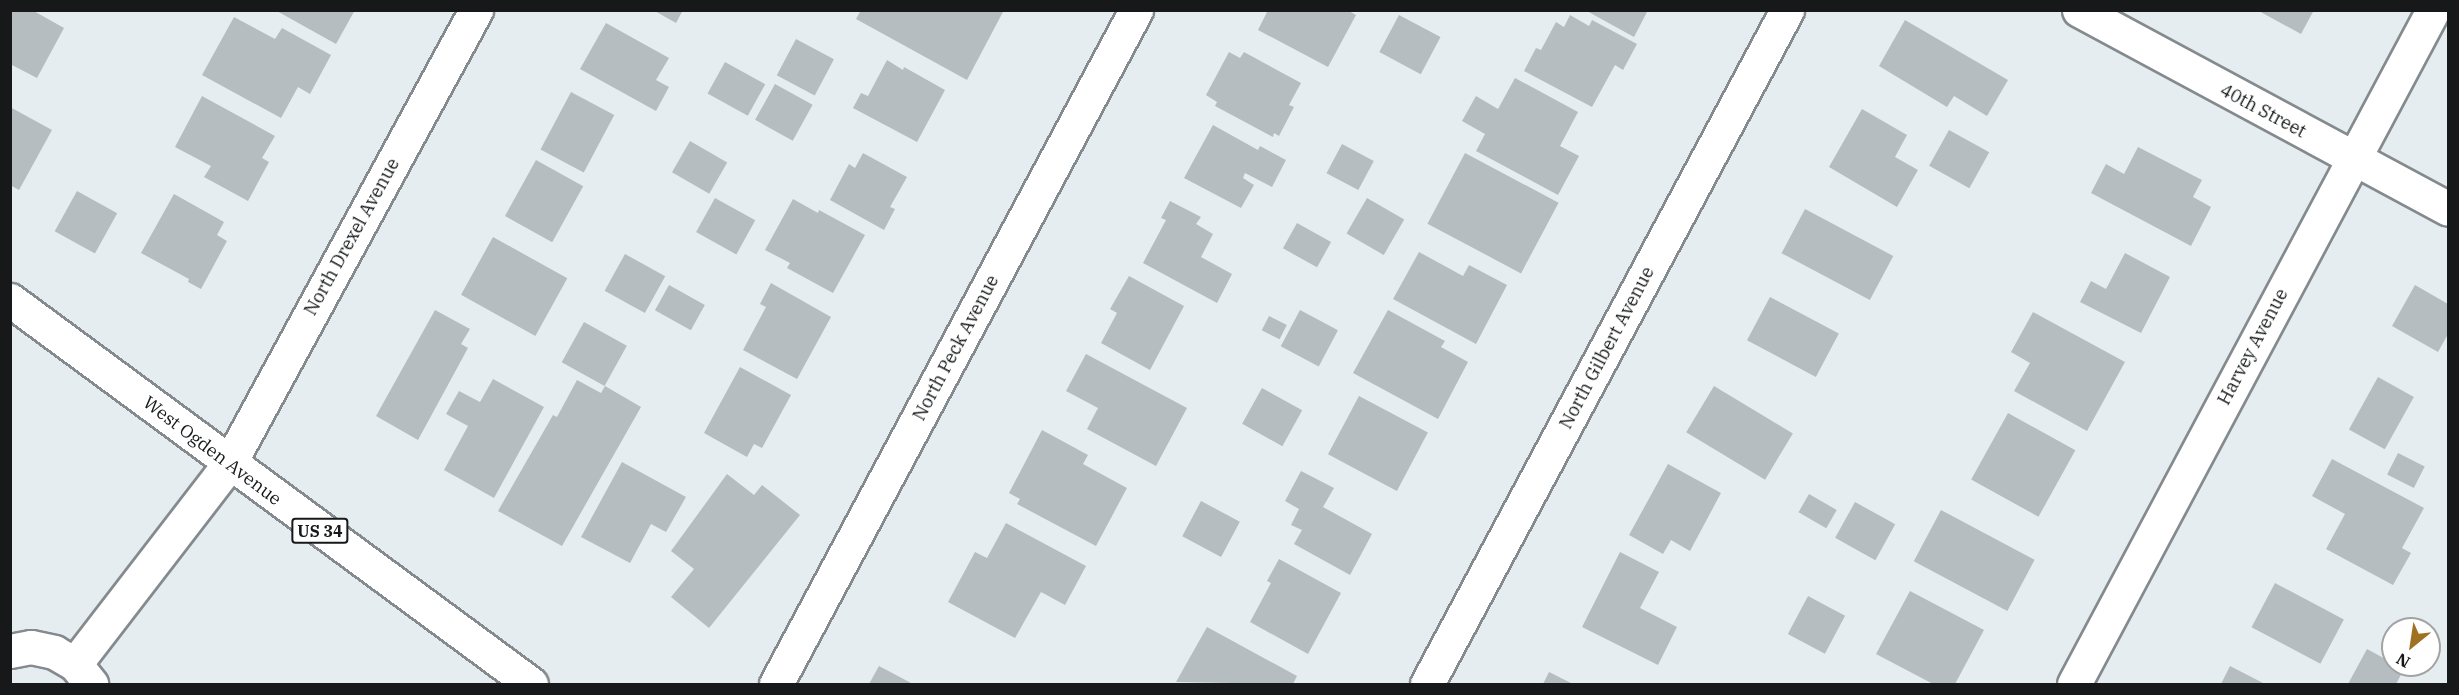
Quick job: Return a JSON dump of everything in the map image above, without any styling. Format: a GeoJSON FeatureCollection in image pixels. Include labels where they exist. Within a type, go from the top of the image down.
{"type":"FeatureCollection","features":[{"type":"Feature","properties":{"kind":"street","name":"North Drexel Avenue"},"geometry":{"type":"LineString","coordinates":[[83,674],[229,464],[476,10]]}},
{"type":"Feature","properties":{"kind":"street","name":"North Peck Avenue"},"geometry":{"type":"LineString","coordinates":[[776,684],[1136,10]]}},
{"type":"Feature","properties":{"kind":"street","name":"North Gilbert Avenue"},"geometry":{"type":"LineString","coordinates":[[1427,684],[1787,10]]}},
{"type":"Feature","properties":{"kind":"street","name":"40th Street"},"geometry":{"type":"LineString","coordinates":[[2079,10],[2448,209]]}},
{"type":"Feature","properties":{"kind":"street","name":"Harvey Avenue"},"geometry":{"type":"LineString","coordinates":[[2074,684],[2433,10]]}},
{"type":"Feature","properties":{"kind":"street","name":"West Ogden Avenue"},"geometry":{"type":"LineString","coordinates":[[10,300],[229,464],[531,684]]}},
{"type":"Feature","properties":{"kind":"street"},"geometry":{"type":"LineString","coordinates":[[10,651],[31,647],[54,652],[83,674]]}},
{"type":"Feature","properties":{"kind":"building"},"geometry":{"type":"Polygon","coordinates":[[[10,10],[32,10],[64,28],[37,78],[10,64],[10,10]]]}},
{"type":"Feature","properties":{"kind":"building"},"geometry":{"type":"Polygon","coordinates":[[[275,10],[355,10],[336,44],[275,10]]]}},
{"type":"Feature","properties":{"kind":"building"},"geometry":{"type":"Polygon","coordinates":[[[653,10],[683,10],[676,23],[653,10]]]}},
{"type":"Feature","properties":{"kind":"building"},"geometry":{"type":"Polygon","coordinates":[[[861,10],[1004,10],[967,80],[856,19],[861,10]]]}},
{"type":"Feature","properties":{"kind":"building"},"geometry":{"type":"Polygon","coordinates":[[[1268,10],[1347,10],[1356,15],[1328,67],[1258,30],[1268,10]]]}},
{"type":"Feature","properties":{"kind":"building"},"geometry":{"type":"Polygon","coordinates":[[[1585,10],[1648,10],[1634,37],[1585,10]]]}},
{"type":"Feature","properties":{"kind":"building"},"geometry":{"type":"Polygon","coordinates":[[[2257,10],[2314,10],[2301,34],[2257,10]]]}},
{"type":"Feature","properties":{"kind":"building"},"geometry":{"type":"Polygon","coordinates":[[[1399,15],[1440,37],[1421,74],[1379,52],[1399,15]]]}},
{"type":"Feature","properties":{"kind":"building"},"geometry":{"type":"Polygon","coordinates":[[[1570,15],[1589,26],[1592,20],[1637,44],[1623,70],[1615,65],[1592,107],[1524,71],[1536,48],[1541,50],[1556,22],[1564,27],[1570,15]]]}},
{"type":"Feature","properties":{"kind":"building"},"geometry":{"type":"Polygon","coordinates":[[[234,17],[275,39],[282,28],[331,55],[310,94],[298,87],[281,118],[202,75],[234,17]]]}},
{"type":"Feature","properties":{"kind":"building"},"geometry":{"type":"Polygon","coordinates":[[[1905,20],[2008,80],[1987,116],[1954,96],[1947,107],[1879,66],[1905,20]]]}},
{"type":"Feature","properties":{"kind":"building"},"geometry":{"type":"Polygon","coordinates":[[[606,23],[669,58],[656,80],[669,87],[656,111],[580,69],[606,23]]]}},
{"type":"Feature","properties":{"kind":"building"},"geometry":{"type":"Polygon","coordinates":[[[796,39],[834,59],[815,95],[777,75],[796,39]]]}},
{"type":"Feature","properties":{"kind":"building"},"geometry":{"type":"Polygon","coordinates":[[[1229,52],[1240,58],[1244,52],[1301,83],[1289,105],[1294,107],[1279,136],[1274,133],[1273,137],[1215,106],[1217,102],[1206,95],[1229,52]]]}},
{"type":"Feature","properties":{"kind":"building"},"geometry":{"type":"Polygon","coordinates":[[[887,60],[945,90],[917,142],[853,108],[861,93],[868,96],[887,60]]]}},
{"type":"Feature","properties":{"kind":"building"},"geometry":{"type":"Polygon","coordinates":[[[725,62],[765,84],[748,116],[708,93],[725,62]]]}},
{"type":"Feature","properties":{"kind":"building"},"geometry":{"type":"Polygon","coordinates":[[[1515,78],[1578,112],[1560,146],[1579,156],[1558,195],[1476,151],[1485,134],[1462,121],[1476,96],[1498,109],[1515,78]]]}},
{"type":"Feature","properties":{"kind":"building"},"geometry":{"type":"Polygon","coordinates":[[[775,84],[813,105],[793,141],[755,120],[775,84]]]}},
{"type":"Feature","properties":{"kind":"building"},"geometry":{"type":"Polygon","coordinates":[[[571,92],[614,115],[584,172],[540,149],[571,92]]]}},
{"type":"Feature","properties":{"kind":"building"},"geometry":{"type":"Polygon","coordinates":[[[202,96],[275,136],[262,158],[269,162],[248,201],[204,177],[211,166],[175,147],[202,96]]]}},
{"type":"Feature","properties":{"kind":"building"},"geometry":{"type":"Polygon","coordinates":[[[10,107],[52,130],[19,190],[10,185],[10,107]]]}},
{"type":"Feature","properties":{"kind":"building"},"geometry":{"type":"Polygon","coordinates":[[[1862,109],[1907,135],[1895,157],[1918,170],[1897,207],[1829,167],[1862,109]]]}},
{"type":"Feature","properties":{"kind":"building"},"geometry":{"type":"Polygon","coordinates":[[[1213,125],[1258,150],[1260,146],[1286,160],[1272,187],[1245,173],[1243,178],[1254,185],[1241,208],[1184,178],[1213,125]]]}},
{"type":"Feature","properties":{"kind":"building"},"geometry":{"type":"Polygon","coordinates":[[[1949,130],[1989,152],[1969,188],[1929,166],[1949,130]]]}},
{"type":"Feature","properties":{"kind":"building"},"geometry":{"type":"Polygon","coordinates":[[[690,141],[727,162],[709,194],[672,172],[690,141]]]}},
{"type":"Feature","properties":{"kind":"building"},"geometry":{"type":"Polygon","coordinates":[[[1342,144],[1374,161],[1358,190],[1327,173],[1342,144]]]}},
{"type":"Feature","properties":{"kind":"building"},"geometry":{"type":"Polygon","coordinates":[[[2138,147],[2202,180],[2193,197],[2211,207],[2191,246],[2091,193],[2106,164],[2124,174],[2138,147]]]}},
{"type":"Feature","properties":{"kind":"building"},"geometry":{"type":"Polygon","coordinates":[[[863,153],[907,177],[890,207],[895,209],[884,230],[830,200],[849,164],[855,168],[863,153]]]}},
{"type":"Feature","properties":{"kind":"building"},"geometry":{"type":"Polygon","coordinates":[[[1465,153],[1559,203],[1521,273],[1427,224],[1465,153]]]}},
{"type":"Feature","properties":{"kind":"building"},"geometry":{"type":"Polygon","coordinates":[[[536,160],[583,186],[552,242],[505,216],[536,160]]]}},
{"type":"Feature","properties":{"kind":"building"},"geometry":{"type":"Polygon","coordinates":[[[77,191],[117,213],[95,254],[55,231],[77,191]]]}},
{"type":"Feature","properties":{"kind":"building"},"geometry":{"type":"Polygon","coordinates":[[[174,194],[224,222],[217,235],[227,241],[201,289],[188,282],[189,279],[141,253],[174,194]]]}},
{"type":"Feature","properties":{"kind":"building"},"geometry":{"type":"Polygon","coordinates":[[[715,198],[755,220],[736,254],[696,232],[715,198]]]}},
{"type":"Feature","properties":{"kind":"building"},"geometry":{"type":"Polygon","coordinates":[[[1367,198],[1404,220],[1384,255],[1346,234],[1367,198]]]}},
{"type":"Feature","properties":{"kind":"building"},"geometry":{"type":"Polygon","coordinates":[[[793,199],[865,235],[833,293],[787,268],[790,263],[765,250],[793,199]]]}},
{"type":"Feature","properties":{"kind":"building"},"geometry":{"type":"Polygon","coordinates":[[[1170,201],[1201,217],[1196,224],[1213,234],[1201,257],[1232,274],[1217,303],[1143,263],[1166,220],[1161,218],[1170,201]]]}},
{"type":"Feature","properties":{"kind":"building"},"geometry":{"type":"Polygon","coordinates":[[[1805,209],[1893,256],[1870,300],[1782,253],[1805,209]]]}},
{"type":"Feature","properties":{"kind":"building"},"geometry":{"type":"Polygon","coordinates":[[[1297,223],[1331,242],[1317,267],[1283,248],[1297,223]]]}},
{"type":"Feature","properties":{"kind":"building"},"geometry":{"type":"Polygon","coordinates":[[[493,237],[567,278],[535,336],[461,295],[493,237]]]}},
{"type":"Feature","properties":{"kind":"building"},"geometry":{"type":"Polygon","coordinates":[[[1419,252],[1463,276],[1469,265],[1507,285],[1476,344],[1393,299],[1419,252]]]}},
{"type":"Feature","properties":{"kind":"building"},"geometry":{"type":"Polygon","coordinates":[[[2125,253],[2170,277],[2141,333],[2080,302],[2091,281],[2106,289],[2125,253]]]}},
{"type":"Feature","properties":{"kind":"building"},"geometry":{"type":"Polygon","coordinates":[[[625,254],[665,276],[645,313],[605,291],[625,254]]]}},
{"type":"Feature","properties":{"kind":"building"},"geometry":{"type":"Polygon","coordinates":[[[1129,276],[1184,306],[1150,370],[1101,343],[1117,313],[1110,309],[1129,276]]]}},
{"type":"Feature","properties":{"kind":"building"},"geometry":{"type":"Polygon","coordinates":[[[771,283],[831,317],[797,379],[743,350],[766,307],[760,304],[771,283]]]}},
{"type":"Feature","properties":{"kind":"building"},"geometry":{"type":"Polygon","coordinates":[[[669,285],[705,305],[691,330],[655,310],[669,285]]]}},
{"type":"Feature","properties":{"kind":"building"},"geometry":{"type":"Polygon","coordinates":[[[2415,285],[2448,304],[2448,334],[2438,352],[2392,326],[2415,285]]]}},
{"type":"Feature","properties":{"kind":"building"},"geometry":{"type":"Polygon","coordinates":[[[1770,297],[1839,334],[1816,377],[1747,340],[1770,297]]]}},
{"type":"Feature","properties":{"kind":"building"},"geometry":{"type":"Polygon","coordinates":[[[435,310],[470,329],[461,344],[468,348],[418,440],[376,416],[435,310]]]}},
{"type":"Feature","properties":{"kind":"building"},"geometry":{"type":"Polygon","coordinates":[[[1300,310],[1338,330],[1319,366],[1281,346],[1300,310]]]}},
{"type":"Feature","properties":{"kind":"building"},"geometry":{"type":"Polygon","coordinates":[[[1388,310],[1445,341],[1441,347],[1468,362],[1438,419],[1353,373],[1388,310]]]}},
{"type":"Feature","properties":{"kind":"building"},"geometry":{"type":"Polygon","coordinates":[[[2033,312],[2125,362],[2087,431],[2014,391],[2030,363],[2011,352],[2033,312]]]}},
{"type":"Feature","properties":{"kind":"building"},"geometry":{"type":"Polygon","coordinates":[[[1269,316],[1287,325],[1280,339],[1262,330],[1269,316]]]}},
{"type":"Feature","properties":{"kind":"building"},"geometry":{"type":"Polygon","coordinates":[[[584,322],[627,346],[605,386],[562,362],[584,322]]]}},
{"type":"Feature","properties":{"kind":"building"},"geometry":{"type":"Polygon","coordinates":[[[1086,354],[1187,408],[1156,466],[1087,429],[1098,408],[1066,391],[1086,354]]]}},
{"type":"Feature","properties":{"kind":"building"},"geometry":{"type":"Polygon","coordinates":[[[740,367],[791,395],[762,448],[754,444],[747,457],[704,433],[740,367]]]}},
{"type":"Feature","properties":{"kind":"building"},"geometry":{"type":"Polygon","coordinates":[[[2378,377],[2414,397],[2385,449],[2349,429],[2378,377]]]}},
{"type":"Feature","properties":{"kind":"building"},"geometry":{"type":"Polygon","coordinates":[[[493,379],[544,407],[494,498],[444,470],[468,426],[446,414],[459,391],[480,402],[493,379]]]}},
{"type":"Feature","properties":{"kind":"building"},"geometry":{"type":"Polygon","coordinates":[[[577,380],[601,393],[605,386],[641,407],[562,546],[498,511],[553,415],[557,417],[577,380]]]}},
{"type":"Feature","properties":{"kind":"building"},"geometry":{"type":"Polygon","coordinates":[[[1714,386],[1793,433],[1765,480],[1686,432],[1714,386]]]}},
{"type":"Feature","properties":{"kind":"building"},"geometry":{"type":"Polygon","coordinates":[[[1262,388],[1302,410],[1282,446],[1242,424],[1262,388]]]}},
{"type":"Feature","properties":{"kind":"building"},"geometry":{"type":"Polygon","coordinates":[[[1359,396],[1428,433],[1397,491],[1328,454],[1359,396]]]}},
{"type":"Feature","properties":{"kind":"building"},"geometry":{"type":"Polygon","coordinates":[[[2008,413],[2075,450],[2039,517],[1971,479],[2008,413]]]}},
{"type":"Feature","properties":{"kind":"building"},"geometry":{"type":"Polygon","coordinates":[[[1042,430],[1088,455],[1083,464],[1127,488],[1096,546],[1017,504],[1020,499],[1009,493],[1042,430]]]}},
{"type":"Feature","properties":{"kind":"building"},"geometry":{"type":"Polygon","coordinates":[[[2398,453],[2425,467],[2414,488],[2387,474],[2398,453]]]}},
{"type":"Feature","properties":{"kind":"building"},"geometry":{"type":"Polygon","coordinates":[[[2332,459],[2424,508],[2402,548],[2411,553],[2393,585],[2326,549],[2345,514],[2312,496],[2332,459]]]}},
{"type":"Feature","properties":{"kind":"building"},"geometry":{"type":"Polygon","coordinates":[[[622,462],[686,497],[666,532],[651,524],[630,563],[581,537],[622,462]]]}},
{"type":"Feature","properties":{"kind":"building"},"geometry":{"type":"Polygon","coordinates":[[[1668,464],[1721,493],[1690,551],[1671,540],[1663,554],[1629,535],[1668,464]]]}},
{"type":"Feature","properties":{"kind":"building"},"geometry":{"type":"Polygon","coordinates":[[[1301,471],[1334,488],[1323,507],[1372,534],[1350,575],[1294,544],[1302,530],[1291,525],[1299,509],[1285,501],[1301,471]]]}},
{"type":"Feature","properties":{"kind":"building"},"geometry":{"type":"Polygon","coordinates":[[[727,474],[754,495],[762,485],[800,515],[709,628],[671,597],[694,569],[671,551],[727,474]]]}},
{"type":"Feature","properties":{"kind":"building"},"geometry":{"type":"Polygon","coordinates":[[[1809,494],[1837,510],[1826,528],[1798,512],[1809,494]]]}},
{"type":"Feature","properties":{"kind":"building"},"geometry":{"type":"Polygon","coordinates":[[[1201,501],[1240,522],[1221,557],[1182,536],[1201,501]]]}},
{"type":"Feature","properties":{"kind":"building"},"geometry":{"type":"Polygon","coordinates":[[[1855,502],[1895,524],[1875,560],[1835,538],[1855,502]]]}},
{"type":"Feature","properties":{"kind":"building"},"geometry":{"type":"Polygon","coordinates":[[[1941,510],[2035,560],[2007,611],[1914,561],[1941,510]]]}},
{"type":"Feature","properties":{"kind":"building"},"geometry":{"type":"Polygon","coordinates":[[[1006,523],[1086,566],[1065,605],[1041,592],[1015,638],[948,602],[975,552],[987,558],[1006,523]]]}},
{"type":"Feature","properties":{"kind":"building"},"geometry":{"type":"Polygon","coordinates":[[[1620,552],[1659,572],[1640,608],[1677,627],[1658,665],[1582,627],[1620,552]]]}},
{"type":"Feature","properties":{"kind":"building"},"geometry":{"type":"Polygon","coordinates":[[[1279,559],[1341,593],[1308,654],[1250,622],[1271,583],[1267,581],[1279,559]]]}},
{"type":"Feature","properties":{"kind":"building"},"geometry":{"type":"Polygon","coordinates":[[[2275,583],[2344,620],[2320,664],[2252,627],[2275,583]]]}},
{"type":"Feature","properties":{"kind":"building"},"geometry":{"type":"Polygon","coordinates":[[[1910,591],[1984,630],[1955,684],[1933,684],[1876,654],[1910,591]]]}},
{"type":"Feature","properties":{"kind":"building"},"geometry":{"type":"Polygon","coordinates":[[[1808,596],[1845,616],[1825,654],[1788,634],[1808,596]]]}},
{"type":"Feature","properties":{"kind":"building"},"geometry":{"type":"Polygon","coordinates":[[[1207,627],[1297,676],[1293,684],[1176,682],[1207,627]]]}},
{"type":"Feature","properties":{"kind":"building"},"geometry":{"type":"Polygon","coordinates":[[[2367,649],[2381,657],[2381,677],[2400,677],[2396,684],[2348,684],[2367,649]]]}},
{"type":"Feature","properties":{"kind":"building"},"geometry":{"type":"Polygon","coordinates":[[[879,666],[913,684],[869,684],[879,666]]]}},
{"type":"Feature","properties":{"kind":"building"},"geometry":{"type":"Polygon","coordinates":[[[2230,666],[2265,684],[2221,684],[2230,666]]]}},
{"type":"Feature","properties":{"kind":"building"},"geometry":{"type":"Polygon","coordinates":[[[1549,672],[1573,684],[1543,684],[1549,672]]]}}]}
